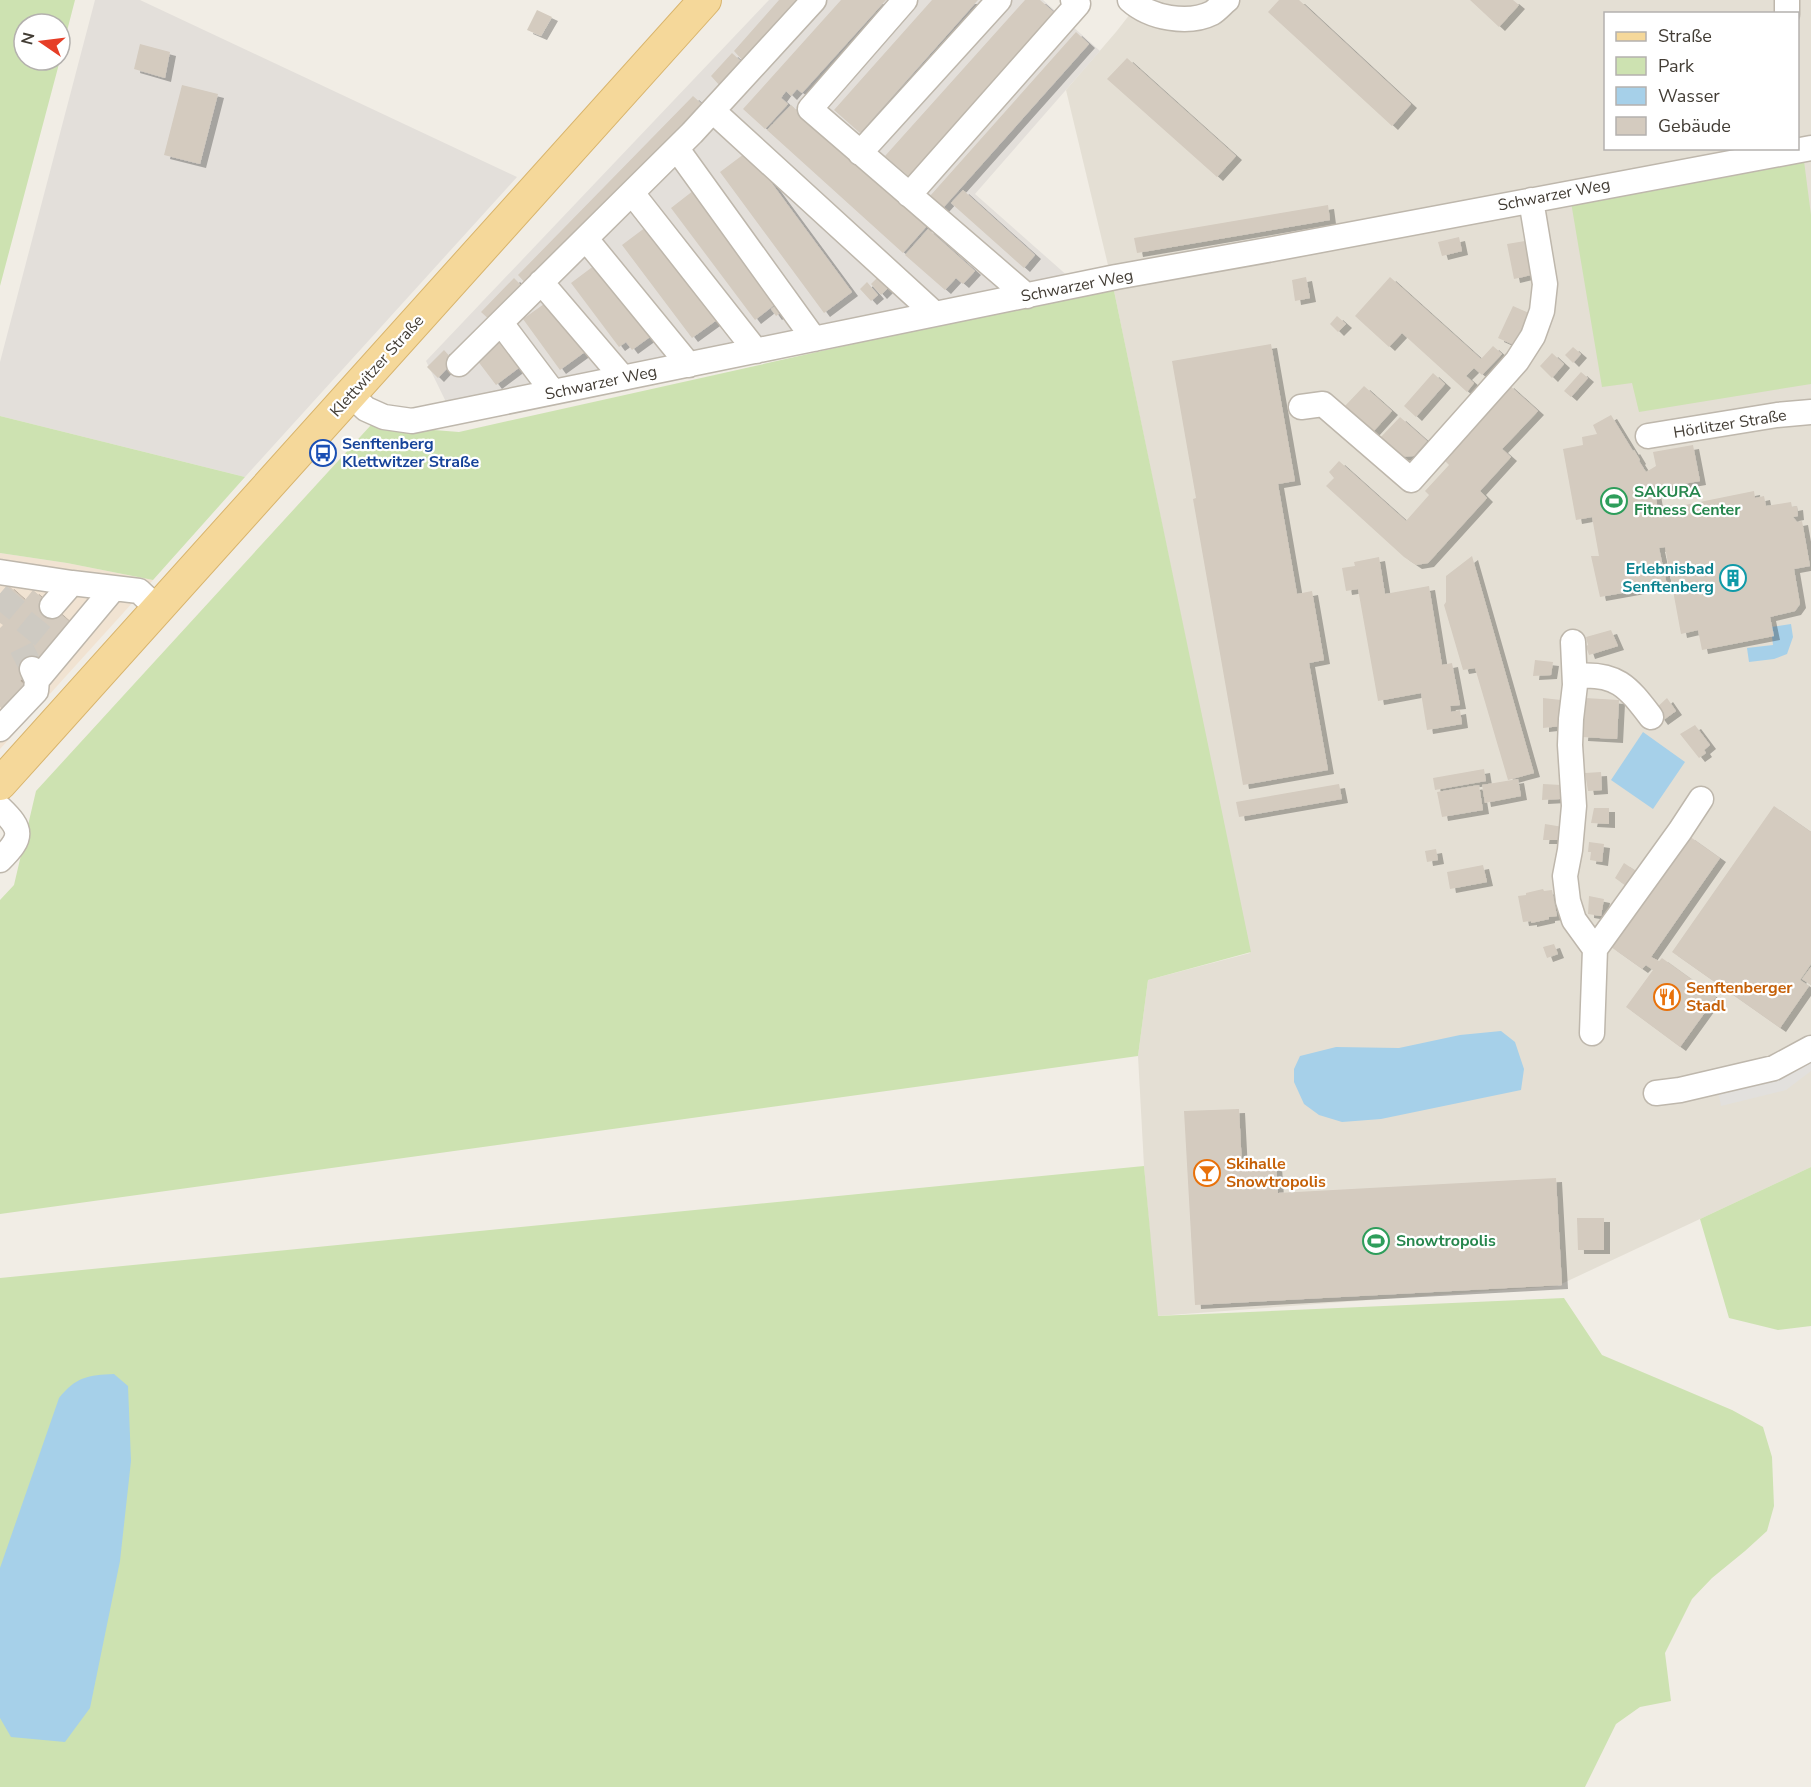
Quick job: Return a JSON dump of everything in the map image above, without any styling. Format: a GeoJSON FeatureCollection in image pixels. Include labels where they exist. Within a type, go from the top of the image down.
{"type":"FeatureCollection","features":[{"type":"Feature","properties":{"kind":"main road","name":"Klettwitzer Straße"},"geometry":{"type":"LineString","coordinates":[[0,784],[705,0]]}},
{"type":"Feature","properties":{"kind":"street"},"geometry":{"type":"LineString","coordinates":[[459,364],[677,149],[814,0]]}},
{"type":"Feature","properties":{"kind":"street"},"geometry":{"type":"LineString","coordinates":[[905,0],[810,110],[1027,296]]}},
{"type":"Feature","properties":{"kind":"street"},"geometry":{"type":"LineString","coordinates":[[860,153],[999,0]]}},
{"type":"Feature","properties":{"kind":"street"},"geometry":{"type":"LineString","coordinates":[[909,195],[1078,4],[1073,0]]}},
{"type":"Feature","properties":{"kind":"street"},"geometry":{"type":"LineString","coordinates":[[1130,0],[1136,5],[1165,17],[1190,20],[1214,12],[1227,0]]}},
{"type":"Feature","properties":{"kind":"street"},"geometry":{"type":"LineString","coordinates":[[713,111],[934,314]]}},
{"type":"Feature","properties":{"kind":"street","name":"Schwarzer Weg"},"geometry":{"type":"LineString","coordinates":[[351,395],[366,409],[384,417],[412,421],[1116,277],[1811,148]]}},
{"type":"Feature","properties":{"kind":"street"},"geometry":{"type":"LineString","coordinates":[[677,149],[814,339]]}},
{"type":"Feature","properties":{"kind":"street"},"geometry":{"type":"LineString","coordinates":[[632,193],[756,351]]}},
{"type":"Feature","properties":{"kind":"street"},"geometry":{"type":"LineString","coordinates":[[1301,407],[1323,404],[1411,480],[1516,361],[1533,336],[1542,311],[1545,284],[1531,200]]}},
{"type":"Feature","properties":{"kind":"street"},"geometry":{"type":"LineString","coordinates":[[586,239],[689,365]]}},
{"type":"Feature","properties":{"kind":"street"},"geometry":{"type":"LineString","coordinates":[[542,282],[623,378]]}},
{"type":"Feature","properties":{"kind":"street"},"geometry":{"type":"LineString","coordinates":[[501,322],[553,392]]}},
{"type":"Feature","properties":{"kind":"street","name":"Hörlitzer Straße"},"geometry":{"type":"LineString","coordinates":[[1648,436],[1777,415],[1811,412]]}},
{"type":"Feature","properties":{"kind":"street"},"geometry":{"type":"LineString","coordinates":[[0,572],[24,584],[72,583],[139,591],[158,609]]}},
{"type":"Feature","properties":{"kind":"street"},"geometry":{"type":"LineString","coordinates":[[52,606],[72,583]]}},
{"type":"Feature","properties":{"kind":"street"},"geometry":{"type":"LineString","coordinates":[[25,756],[0,731],[36,690],[34,674],[113,589]]}},
{"type":"Feature","properties":{"kind":"street"},"geometry":{"type":"LineString","coordinates":[[1573,642],[1575,676],[1570,719],[1574,806],[1565,876],[1568,901],[1574,920],[1595,949]]}},
{"type":"Feature","properties":{"kind":"street"},"geometry":{"type":"LineString","coordinates":[[1575,676],[1591,674],[1618,682],[1630,690],[1652,717]]}},
{"type":"Feature","properties":{"kind":"street"},"geometry":{"type":"LineString","coordinates":[[1593,1032],[1595,949],[1701,799]]}},
{"type":"Feature","properties":{"kind":"street"},"geometry":{"type":"LineString","coordinates":[[0,808],[15,823],[17,835],[12,847],[0,860]]}},
{"type":"Feature","properties":{"kind":"street"},"geometry":{"type":"LineString","coordinates":[[1656,1093],[1680,1090],[1774,1068],[1811,1048]]}},
{"type":"Feature","properties":{"kind":"shaded area"},"geometry":{"type":"Polygon","coordinates":[[[95,0],[140,0],[517,177],[245,477],[0,416],[0,362],[95,0]]]}},
{"type":"Feature","properties":{"kind":"shaded area"},"geometry":{"type":"Polygon","coordinates":[[[769,0],[1043,0],[1100,51],[975,194],[1070,278],[448,406],[426,361],[769,0]]]}},
{"type":"Feature","properties":{"kind":"shaded area"},"geometry":{"type":"Polygon","coordinates":[[[1141,0],[1811,0],[1811,1167],[1557,1286],[1157,1316],[1144,1166],[1138,1056],[1148,980],[1250,953],[1113,286],[1066,90],[1141,0]]]}},
{"type":"Feature","properties":{"kind":"shaded area"},"geometry":{"type":"Polygon","coordinates":[[[0,553],[153,580],[0,749],[0,553]]]}},
{"type":"Feature","properties":{"kind":"shaded area"},"geometry":{"type":"Polygon","coordinates":[[[1811,1054],[1811,1071],[1786,1090],[1721,1106],[1718,1090],[1811,1054]]]}},
{"type":"Feature","properties":{"kind":"green space"},"geometry":{"type":"Polygon","coordinates":[[[0,0],[75,0],[72,12],[12,12],[12,72],[57,72],[0,286],[0,0]]]}},
{"type":"Feature","properties":{"kind":"green space"},"geometry":{"type":"Polygon","coordinates":[[[1804,161],[1811,215],[1811,384],[1639,412],[1632,383],[1602,387],[1571,202],[1804,161]]]}},
{"type":"Feature","properties":{"kind":"green space"},"geometry":{"type":"Polygon","coordinates":[[[1113,286],[1251,952],[1148,980],[1138,1056],[0,1214],[0,900],[14,885],[36,791],[371,425],[459,432],[1113,286]]]}},
{"type":"Feature","properties":{"kind":"green space"},"geometry":{"type":"Polygon","coordinates":[[[0,416],[245,477],[153,580],[0,553],[0,416]]]}},
{"type":"Feature","properties":{"kind":"green space"},"geometry":{"type":"Polygon","coordinates":[[[1144,1166],[1158,1316],[1564,1298],[1602,1355],[1732,1410],[1763,1427],[1772,1457],[1774,1506],[1767,1531],[1712,1578],[1692,1599],[1665,1653],[1671,1701],[1640,1707],[1616,1724],[1585,1787],[0,1787],[0,1278],[1144,1166]]]}},
{"type":"Feature","properties":{"kind":"green space"},"geometry":{"type":"Polygon","coordinates":[[[1811,1167],[1811,1326],[1778,1330],[1729,1318],[1700,1219],[1811,1167]]]}},
{"type":"Feature","properties":{"kind":"water"},"geometry":{"type":"Polygon","coordinates":[[[1791,624],[1793,637],[1787,654],[1774,659],[1749,662],[1747,648],[1773,645],[1771,627],[1791,624]]]}},
{"type":"Feature","properties":{"kind":"water"},"geometry":{"type":"Polygon","coordinates":[[[1643,732],[1685,762],[1653,809],[1611,780],[1643,732]]]}},
{"type":"Feature","properties":{"kind":"water"},"geometry":{"type":"Polygon","coordinates":[[[1501,1031],[1515,1042],[1524,1069],[1521,1090],[1381,1119],[1342,1122],[1319,1115],[1304,1104],[1294,1082],[1294,1069],[1300,1056],[1336,1047],[1399,1048],[1460,1035],[1501,1031]]]}},
{"type":"Feature","properties":{"kind":"water"},"geometry":{"type":"Polygon","coordinates":[[[114,1374],[128,1386],[131,1461],[120,1561],[90,1708],[65,1742],[11,1737],[0,1718],[0,1568],[59,1398],[83,1378],[114,1374]]]}},
{"type":"Feature","properties":{"kind":"building"},"geometry":{"type":"Polygon","coordinates":[[[779,0],[799,0],[744,62],[734,51],[779,0]]]}},
{"type":"Feature","properties":{"kind":"building"},"geometry":{"type":"Polygon","coordinates":[[[841,0],[886,0],[802,93],[797,89],[791,96],[786,91],[781,98],[788,104],[765,129],[743,109],[841,0]]]}},
{"type":"Feature","properties":{"kind":"building"},"geometry":{"type":"Polygon","coordinates":[[[932,0],[978,0],[860,133],[834,110],[932,0]]]}},
{"type":"Feature","properties":{"kind":"building"},"geometry":{"type":"Polygon","coordinates":[[[1025,0],[1040,0],[1057,15],[911,178],[885,156],[1025,0]]]}},
{"type":"Feature","properties":{"kind":"building"},"geometry":{"type":"Polygon","coordinates":[[[1279,0],[1299,0],[1411,104],[1392,126],[1268,12],[1279,0]]]}},
{"type":"Feature","properties":{"kind":"building"},"geometry":{"type":"Polygon","coordinates":[[[1470,0],[1513,0],[1519,5],[1499,27],[1470,0]]]}},
{"type":"Feature","properties":{"kind":"building"},"geometry":{"type":"Polygon","coordinates":[[[537,10],[552,17],[541,36],[527,30],[537,10]]]}},
{"type":"Feature","properties":{"kind":"building"},"geometry":{"type":"Polygon","coordinates":[[[1076,32],[1089,44],[943,208],[930,196],[1076,32]]]}},
{"type":"Feature","properties":{"kind":"building"},"geometry":{"type":"Polygon","coordinates":[[[140,44],[170,52],[165,78],[134,69],[140,44]]]}},
{"type":"Feature","properties":{"kind":"building"},"geometry":{"type":"Polygon","coordinates":[[[732,53],[743,63],[721,87],[711,76],[732,53]]]}},
{"type":"Feature","properties":{"kind":"building"},"geometry":{"type":"Polygon","coordinates":[[[1127,58],[1236,156],[1217,177],[1107,79],[1127,58]]]}},
{"type":"Feature","properties":{"kind":"building"},"geometry":{"type":"Polygon","coordinates":[[[182,85],[218,94],[200,164],[164,155],[182,85]]]}},
{"type":"Feature","properties":{"kind":"building"},"geometry":{"type":"Polygon","coordinates":[[[693,96],[704,106],[528,286],[518,275],[693,96]]]}},
{"type":"Feature","properties":{"kind":"building"},"geometry":{"type":"Polygon","coordinates":[[[791,105],[926,227],[903,253],[767,130],[791,105]]]}},
{"type":"Feature","properties":{"kind":"building"},"geometry":{"type":"Polygon","coordinates":[[[748,151],[852,292],[824,313],[720,172],[748,151]]]}},
{"type":"Feature","properties":{"kind":"building"},"geometry":{"type":"Polygon","coordinates":[[[698,187],[782,299],[755,320],[671,208],[698,187]]]}},
{"type":"Feature","properties":{"kind":"building"},"geometry":{"type":"Polygon","coordinates":[[[963,190],[1035,255],[1024,268],[951,203],[963,190]]]}},
{"type":"Feature","properties":{"kind":"building"},"geometry":{"type":"Polygon","coordinates":[[[1328,205],[1330,220],[1137,253],[1134,238],[1328,205]]]}},
{"type":"Feature","properties":{"kind":"building"},"geometry":{"type":"Polygon","coordinates":[[[650,224],[721,317],[692,338],[622,245],[650,224]]]}},
{"type":"Feature","properties":{"kind":"building"},"geometry":{"type":"Polygon","coordinates":[[[928,229],[975,271],[963,284],[956,278],[945,290],[905,255],[928,229]]]}},
{"type":"Feature","properties":{"kind":"building"},"geometry":{"type":"Polygon","coordinates":[[[1459,237],[1462,251],[1442,256],[1438,242],[1459,237]]]}},
{"type":"Feature","properties":{"kind":"building"},"geometry":{"type":"Polygon","coordinates":[[[1525,241],[1531,275],[1514,279],[1507,244],[1525,241]]]}},
{"type":"Feature","properties":{"kind":"building"},"geometry":{"type":"Polygon","coordinates":[[[599,262],[654,334],[632,350],[626,342],[619,347],[571,283],[599,262]]]}},
{"type":"Feature","properties":{"kind":"building"},"geometry":{"type":"Polygon","coordinates":[[[881,274],[891,285],[881,295],[871,284],[881,274]]]}},
{"type":"Feature","properties":{"kind":"building"},"geometry":{"type":"Polygon","coordinates":[[[1306,277],[1310,298],[1295,301],[1292,280],[1306,277]]]}},
{"type":"Feature","properties":{"kind":"building"},"geometry":{"type":"Polygon","coordinates":[[[1390,277],[1481,359],[1493,346],[1502,354],[1482,375],[1474,368],[1466,376],[1474,383],[1467,392],[1402,333],[1389,347],[1355,316],[1390,277]]]}},
{"type":"Feature","properties":{"kind":"building"},"geometry":{"type":"Polygon","coordinates":[[[514,278],[525,289],[492,322],[481,312],[514,278]]]}},
{"type":"Feature","properties":{"kind":"building"},"geometry":{"type":"Polygon","coordinates":[[[867,282],[878,295],[871,301],[860,289],[867,282]]]}},
{"type":"Feature","properties":{"kind":"building"},"geometry":{"type":"Polygon","coordinates":[[[551,299],[589,349],[560,370],[523,319],[551,299]]]}},
{"type":"Feature","properties":{"kind":"building"},"geometry":{"type":"Polygon","coordinates":[[[783,300],[788,307],[776,316],[771,309],[783,300]]]}},
{"type":"Feature","properties":{"kind":"building"},"geometry":{"type":"Polygon","coordinates":[[[1513,306],[1529,313],[1514,345],[1498,338],[1513,306]]]}},
{"type":"Feature","properties":{"kind":"building"},"geometry":{"type":"Polygon","coordinates":[[[1337,316],[1346,324],[1338,332],[1330,324],[1337,316]]]}},
{"type":"Feature","properties":{"kind":"building"},"geometry":{"type":"Polygon","coordinates":[[[502,335],[524,364],[496,385],[474,356],[502,335]]]}},
{"type":"Feature","properties":{"kind":"building"},"geometry":{"type":"Polygon","coordinates":[[[1271,344],[1295,481],[1278,484],[1297,594],[1312,591],[1324,660],[1309,663],[1328,770],[1243,785],[1193,499],[1196,498],[1172,361],[1271,344]]]}},
{"type":"Feature","properties":{"kind":"building"},"geometry":{"type":"Polygon","coordinates":[[[1573,347],[1581,354],[1573,363],[1565,355],[1573,347]]]}},
{"type":"Feature","properties":{"kind":"building"},"geometry":{"type":"Polygon","coordinates":[[[444,350],[454,361],[438,378],[427,367],[444,350]]]}},
{"type":"Feature","properties":{"kind":"building"},"geometry":{"type":"Polygon","coordinates":[[[1552,353],[1564,364],[1552,378],[1540,366],[1552,353]]]}},
{"type":"Feature","properties":{"kind":"building"},"geometry":{"type":"Polygon","coordinates":[[[1581,372],[1588,378],[1571,397],[1564,391],[1581,372]]]}},
{"type":"Feature","properties":{"kind":"building"},"geometry":{"type":"Polygon","coordinates":[[[1433,373],[1445,384],[1416,417],[1404,406],[1433,373]]]}},
{"type":"Feature","properties":{"kind":"building"},"geometry":{"type":"Polygon","coordinates":[[[1508,384],[1538,411],[1502,449],[1511,457],[1480,491],[1487,498],[1428,563],[1416,565],[1404,557],[1326,486],[1334,478],[1329,472],[1339,461],[1406,521],[1429,495],[1425,491],[1449,465],[1441,457],[1508,384]]]}},
{"type":"Feature","properties":{"kind":"building"},"geometry":{"type":"Polygon","coordinates":[[[1364,386],[1392,411],[1372,433],[1344,407],[1364,386]]]}},
{"type":"Feature","properties":{"kind":"building"},"geometry":{"type":"Polygon","coordinates":[[[1611,415],[1646,472],[1656,466],[1653,452],[1693,445],[1700,481],[1660,488],[1659,485],[1654,486],[1659,515],[1676,513],[1675,507],[1754,491],[1755,498],[1764,496],[1766,506],[1791,502],[1792,507],[1797,506],[1798,516],[1793,517],[1797,522],[1802,521],[1810,566],[1794,569],[1800,604],[1795,611],[1770,617],[1774,636],[1702,650],[1698,630],[1681,634],[1665,547],[1659,548],[1667,585],[1600,597],[1591,556],[1599,556],[1592,517],[1576,520],[1563,449],[1583,445],[1582,437],[1597,434],[1593,425],[1611,415]]]}},
{"type":"Feature","properties":{"kind":"building"},"geometry":{"type":"Polygon","coordinates":[[[1400,417],[1427,441],[1414,456],[1397,457],[1379,439],[1400,417]]]}},
{"type":"Feature","properties":{"kind":"building"},"geometry":{"type":"Polygon","coordinates":[[[1472,556],[1534,773],[1508,780],[1475,668],[1463,670],[1444,605],[1446,576],[1472,556]]]}},
{"type":"Feature","properties":{"kind":"building"},"geometry":{"type":"Polygon","coordinates":[[[1379,557],[1385,594],[1429,586],[1442,665],[1452,663],[1460,705],[1450,706],[1451,712],[1460,710],[1462,724],[1427,730],[1421,693],[1378,701],[1358,589],[1346,591],[1342,568],[1355,566],[1354,562],[1379,557]]]}},
{"type":"Feature","properties":{"kind":"building"},"geometry":{"type":"Polygon","coordinates":[[[8,585],[25,600],[33,590],[71,623],[20,681],[26,686],[4,710],[0,707],[0,628],[3,625],[0,623],[0,594],[8,585]]]}},
{"type":"Feature","properties":{"kind":"building"},"geometry":{"type":"Polygon","coordinates":[[[1611,630],[1618,646],[1589,655],[1586,637],[1611,630]]]}},
{"type":"Feature","properties":{"kind":"building"},"geometry":{"type":"Polygon","coordinates":[[[1535,660],[1553,662],[1551,675],[1533,676],[1535,660]]]}},
{"type":"Feature","properties":{"kind":"building"},"geometry":{"type":"Polygon","coordinates":[[[1543,698],[1561,700],[1561,726],[1543,728],[1543,698]]]}},
{"type":"Feature","properties":{"kind":"building"},"geometry":{"type":"Polygon","coordinates":[[[1585,698],[1619,700],[1617,739],[1582,737],[1585,698]]]}},
{"type":"Feature","properties":{"kind":"building"},"geometry":{"type":"Polygon","coordinates":[[[1667,698],[1676,711],[1662,721],[1654,710],[1667,698]]]}},
{"type":"Feature","properties":{"kind":"building"},"geometry":{"type":"Polygon","coordinates":[[[1695,725],[1710,745],[1704,750],[1706,753],[1699,758],[1680,734],[1695,725]]]}},
{"type":"Feature","properties":{"kind":"building"},"geometry":{"type":"Polygon","coordinates":[[[1484,769],[1486,781],[1435,790],[1433,778],[1484,769]]]}},
{"type":"Feature","properties":{"kind":"building"},"geometry":{"type":"Polygon","coordinates":[[[1601,772],[1602,790],[1588,791],[1585,773],[1601,772]]]}},
{"type":"Feature","properties":{"kind":"building"},"geometry":{"type":"Polygon","coordinates":[[[1518,779],[1521,796],[1485,803],[1482,785],[1518,779]]]}},
{"type":"Feature","properties":{"kind":"building"},"geometry":{"type":"Polygon","coordinates":[[[1339,784],[1342,799],[1239,817],[1236,802],[1339,784]]]}},
{"type":"Feature","properties":{"kind":"building"},"geometry":{"type":"Polygon","coordinates":[[[1543,784],[1561,785],[1560,799],[1542,800],[1543,784]]]}},
{"type":"Feature","properties":{"kind":"building"},"geometry":{"type":"Polygon","coordinates":[[[1479,785],[1483,810],[1442,817],[1437,792],[1479,785]]]}},
{"type":"Feature","properties":{"kind":"building"},"geometry":{"type":"Polygon","coordinates":[[[1774,806],[1811,832],[1811,964],[1800,980],[1809,986],[1780,1028],[1672,952],[1774,806]]]}},
{"type":"Feature","properties":{"kind":"building"},"geometry":{"type":"Polygon","coordinates":[[[1594,808],[1609,808],[1609,824],[1591,823],[1594,808]]]}},
{"type":"Feature","properties":{"kind":"building"},"geometry":{"type":"Polygon","coordinates":[[[1545,824],[1563,827],[1561,840],[1543,840],[1545,824]]]}},
{"type":"Feature","properties":{"kind":"building"},"geometry":{"type":"Polygon","coordinates":[[[1689,836],[1720,858],[1651,957],[1659,961],[1662,958],[1716,997],[1680,1047],[1626,1007],[1653,970],[1646,965],[1642,969],[1611,947],[1689,836]]]}},
{"type":"Feature","properties":{"kind":"building"},"geometry":{"type":"Polygon","coordinates":[[[1589,842],[1604,844],[1602,862],[1590,860],[1589,842]]]}},
{"type":"Feature","properties":{"kind":"building"},"geometry":{"type":"Polygon","coordinates":[[[1436,849],[1438,860],[1427,862],[1425,851],[1436,849]]]}},
{"type":"Feature","properties":{"kind":"building"},"geometry":{"type":"Polygon","coordinates":[[[1624,863],[1636,871],[1626,886],[1615,878],[1624,863]]]}},
{"type":"Feature","properties":{"kind":"building"},"geometry":{"type":"Polygon","coordinates":[[[1483,865],[1487,882],[1450,889],[1447,872],[1483,865]]]}},
{"type":"Feature","properties":{"kind":"building"},"geometry":{"type":"Polygon","coordinates":[[[1543,889],[1544,891],[1552,890],[1557,916],[1531,923],[1531,921],[1523,922],[1518,896],[1543,889]]]}},
{"type":"Feature","properties":{"kind":"building"},"geometry":{"type":"Polygon","coordinates":[[[1589,896],[1604,899],[1601,916],[1588,914],[1589,896]]]}},
{"type":"Feature","properties":{"kind":"building"},"geometry":{"type":"Polygon","coordinates":[[[1554,944],[1558,954],[1547,958],[1543,947],[1554,944]]]}},
{"type":"Feature","properties":{"kind":"building"},"geometry":{"type":"Polygon","coordinates":[[[1811,967],[1811,985],[1802,979],[1811,967]]]}},
{"type":"Feature","properties":{"kind":"building","name":"Snowtropolis"},"geometry":{"type":"Polygon","coordinates":[[[1239,1109],[1242,1166],[1276,1164],[1278,1193],[1556,1178],[1562,1285],[1195,1305],[1184,1111],[1239,1109]]]}},
{"type":"Feature","properties":{"kind":"building"},"geometry":{"type":"Polygon","coordinates":[[[1577,1218],[1604,1218],[1604,1250],[1578,1250],[1577,1218]]]}},
{"type":"Feature","properties":{"kind":"tunnel"},"geometry":{"type":"LineString","coordinates":[[0,612],[17,592]]}},
{"type":"Feature","properties":{"kind":"tunnel"},"geometry":{"type":"LineString","coordinates":[[32,669],[20,645],[52,606]]}},
{"type":"Feature","properties":{"kind":"place","name":"Senftenberg Klettwitzer Straße"},"geometry":{"type":"Point","coordinates":[323,453]}},
{"type":"Feature","properties":{"kind":"place","name":"SAKURA Fitness Center"},"geometry":{"type":"Point","coordinates":[1614,501]}},
{"type":"Feature","properties":{"kind":"place","name":"Erlebnisbad Senftenberg"},"geometry":{"type":"Point","coordinates":[1733,578]}},
{"type":"Feature","properties":{"kind":"place","name":"Senftenberger Stadl"},"geometry":{"type":"Point","coordinates":[1667,997]}},
{"type":"Feature","properties":{"kind":"place","name":"Skihalle Snowtropolis"},"geometry":{"type":"Point","coordinates":[1207,1173]}},
{"type":"Feature","properties":{"kind":"place","name":"Snowtropolis"},"geometry":{"type":"Point","coordinates":[1376,1241]}}]}
